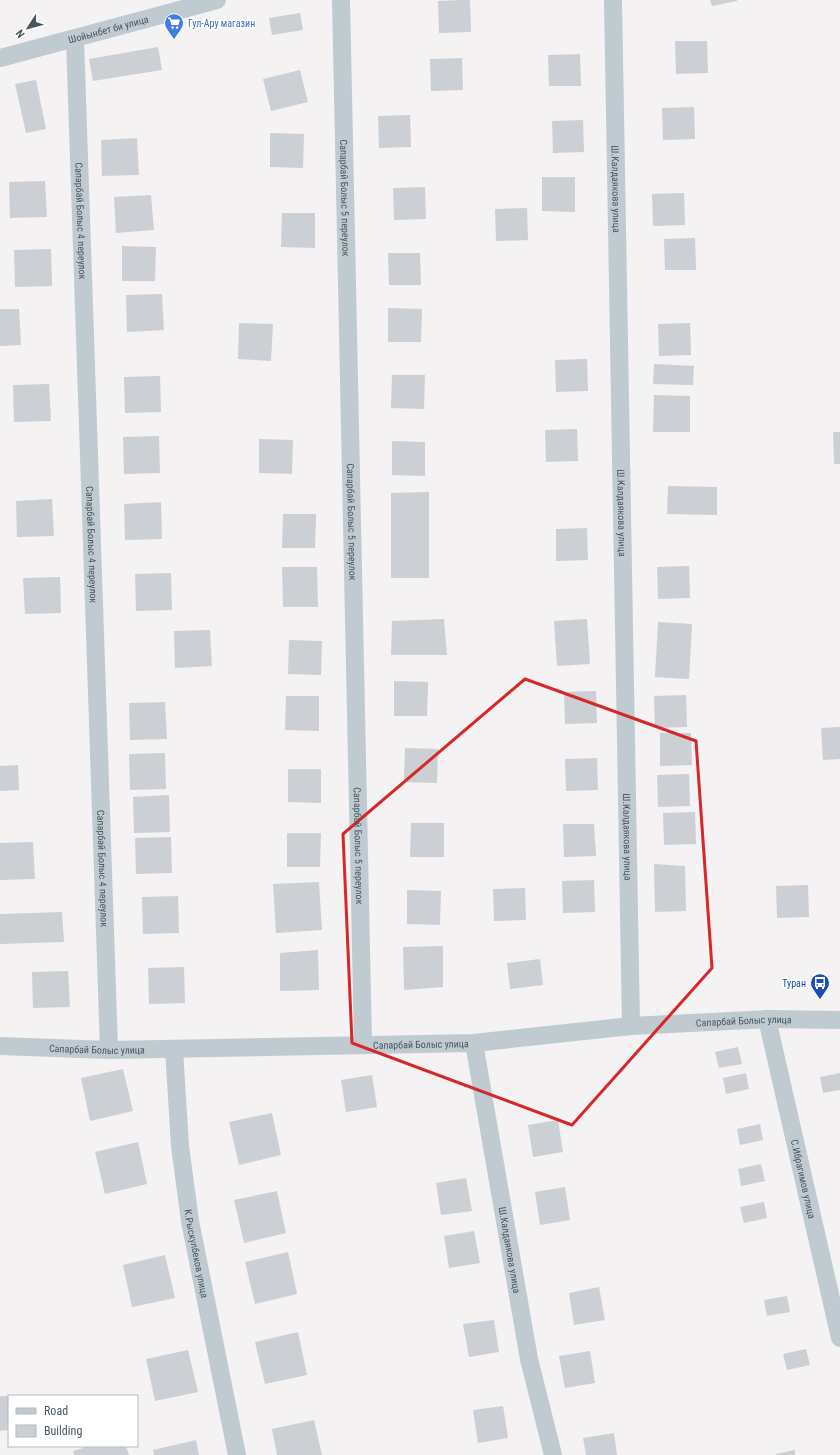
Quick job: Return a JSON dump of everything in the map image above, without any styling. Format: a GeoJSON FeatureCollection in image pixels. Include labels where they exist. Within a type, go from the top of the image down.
{"type":"FeatureCollection","features":[{"type":"Feature","properties":{"kind":"street","name":"Шойынбет би улица"},"geometry":{"type":"LineString","coordinates":[[0,58],[217,0]]}},
{"type":"Feature","properties":{"kind":"street","name":"Сапарбай Болыс 5 переулок"},"geometry":{"type":"LineString","coordinates":[[341,0],[363,1044]]}},
{"type":"Feature","properties":{"kind":"street","name":"Ш.Калдаякова улица"},"geometry":{"type":"LineString","coordinates":[[613,0],[631,1026]]}},
{"type":"Feature","properties":{"kind":"street","name":"Сапарбай Болыс 4 переулок"},"geometry":{"type":"LineString","coordinates":[[75,39],[109,1050]]}},
{"type":"Feature","properties":{"kind":"street","name":"Сапарбай Болыс улица"},"geometry":{"type":"LineString","coordinates":[[0,1046],[109,1050],[474,1043],[631,1026],[767,1019],[840,1020]]}},
{"type":"Feature","properties":{"kind":"street","name":"С.Ибрагимов улица"},"geometry":{"type":"LineString","coordinates":[[767,1019],[840,1338]]}},
{"type":"Feature","properties":{"kind":"street","name":"Ш.Калдаякова улица"},"geometry":{"type":"LineString","coordinates":[[474,1043],[529,1359],[553,1455]]}},
{"type":"Feature","properties":{"kind":"street","name":"К.Рыскулбеков улица"},"geometry":{"type":"LineString","coordinates":[[174,1049],[180,1146],[190,1221],[237,1455]]}},
{"type":"Feature","properties":{"kind":"highlighted area"},"geometry":{"type":"Polygon","coordinates":[[[525,679],[696,741],[712,968],[572,1125],[352,1043],[343,834],[525,679]]]}},
{"type":"Feature","properties":{"kind":"building"},"geometry":{"type":"Polygon","coordinates":[[[470,0],[471,32],[439,33],[438,1],[470,0]]]}},
{"type":"Feature","properties":{"kind":"building"},"geometry":{"type":"Polygon","coordinates":[[[710,0],[737,0],[737,1],[712,6],[710,0]]]}},
{"type":"Feature","properties":{"kind":"building"},"geometry":{"type":"Polygon","coordinates":[[[300,13],[303,30],[272,35],[269,18],[300,13]]]}},
{"type":"Feature","properties":{"kind":"building"},"geometry":{"type":"Polygon","coordinates":[[[675,41],[707,41],[708,73],[676,74],[675,41]]]}},
{"type":"Feature","properties":{"kind":"building"},"geometry":{"type":"Polygon","coordinates":[[[158,47],[162,70],[93,81],[89,59],[158,47]]]}},
{"type":"Feature","properties":{"kind":"building"},"geometry":{"type":"Polygon","coordinates":[[[580,54],[581,86],[549,86],[548,55],[580,54]]]}},
{"type":"Feature","properties":{"kind":"building"},"geometry":{"type":"Polygon","coordinates":[[[462,58],[463,90],[431,91],[430,59],[462,58]]]}},
{"type":"Feature","properties":{"kind":"building"},"geometry":{"type":"Polygon","coordinates":[[[300,70],[308,102],[271,111],[263,79],[300,70]]]}},
{"type":"Feature","properties":{"kind":"building"},"geometry":{"type":"Polygon","coordinates":[[[36,80],[46,129],[26,133],[15,84],[36,80]]]}},
{"type":"Feature","properties":{"kind":"building"},"geometry":{"type":"Polygon","coordinates":[[[694,107],[695,139],[663,140],[662,108],[694,107]]]}},
{"type":"Feature","properties":{"kind":"building"},"geometry":{"type":"Polygon","coordinates":[[[410,115],[411,147],[379,148],[378,116],[410,115]]]}},
{"type":"Feature","properties":{"kind":"building"},"geometry":{"type":"Polygon","coordinates":[[[583,120],[584,152],[553,153],[552,121],[583,120]]]}},
{"type":"Feature","properties":{"kind":"building"},"geometry":{"type":"Polygon","coordinates":[[[270,133],[304,134],[303,168],[270,167],[270,133]]]}},
{"type":"Feature","properties":{"kind":"building"},"geometry":{"type":"Polygon","coordinates":[[[137,138],[139,175],[102,176],[101,140],[137,138]]]}},
{"type":"Feature","properties":{"kind":"building"},"geometry":{"type":"Polygon","coordinates":[[[542,177],[575,177],[575,212],[542,211],[542,177]]]}},
{"type":"Feature","properties":{"kind":"building"},"geometry":{"type":"Polygon","coordinates":[[[45,181],[47,217],[10,218],[9,182],[45,181]]]}},
{"type":"Feature","properties":{"kind":"building"},"geometry":{"type":"Polygon","coordinates":[[[425,187],[426,219],[394,220],[393,188],[425,187]]]}},
{"type":"Feature","properties":{"kind":"building"},"geometry":{"type":"Polygon","coordinates":[[[684,193],[685,225],[653,226],[652,194],[684,193]]]}},
{"type":"Feature","properties":{"kind":"building"},"geometry":{"type":"Polygon","coordinates":[[[151,195],[154,230],[116,233],[114,197],[151,195]]]}},
{"type":"Feature","properties":{"kind":"building"},"geometry":{"type":"Polygon","coordinates":[[[527,208],[528,240],[496,241],[495,209],[527,208]]]}},
{"type":"Feature","properties":{"kind":"building"},"geometry":{"type":"Polygon","coordinates":[[[282,213],[315,213],[315,248],[281,247],[282,213]]]}},
{"type":"Feature","properties":{"kind":"building"},"geometry":{"type":"Polygon","coordinates":[[[695,238],[696,270],[665,270],[664,239],[695,238]]]}},
{"type":"Feature","properties":{"kind":"building"},"geometry":{"type":"Polygon","coordinates":[[[122,246],[156,247],[155,281],[122,281],[122,246]]]}},
{"type":"Feature","properties":{"kind":"building"},"geometry":{"type":"Polygon","coordinates":[[[51,249],[52,286],[15,287],[14,250],[51,249]]]}},
{"type":"Feature","properties":{"kind":"building"},"geometry":{"type":"Polygon","coordinates":[[[388,253],[420,253],[421,285],[389,285],[388,253]]]}},
{"type":"Feature","properties":{"kind":"building"},"geometry":{"type":"Polygon","coordinates":[[[162,294],[164,330],[127,332],[126,295],[162,294]]]}},
{"type":"Feature","properties":{"kind":"building"},"geometry":{"type":"Polygon","coordinates":[[[388,308],[422,309],[421,342],[388,342],[388,308]]]}},
{"type":"Feature","properties":{"kind":"building"},"geometry":{"type":"Polygon","coordinates":[[[0,309],[19,309],[21,345],[0,346],[0,309]]]}},
{"type":"Feature","properties":{"kind":"building"},"geometry":{"type":"Polygon","coordinates":[[[239,323],[273,324],[271,361],[238,359],[239,323]]]}},
{"type":"Feature","properties":{"kind":"building"},"geometry":{"type":"Polygon","coordinates":[[[690,323],[691,355],[659,356],[658,324],[690,323]]]}},
{"type":"Feature","properties":{"kind":"building"},"geometry":{"type":"Polygon","coordinates":[[[587,359],[588,391],[556,392],[555,360],[587,359]]]}},
{"type":"Feature","properties":{"kind":"building"},"geometry":{"type":"Polygon","coordinates":[[[654,364],[694,366],[693,385],[653,384],[654,364]]]}},
{"type":"Feature","properties":{"kind":"building"},"geometry":{"type":"Polygon","coordinates":[[[392,375],[425,375],[424,409],[391,408],[392,375]]]}},
{"type":"Feature","properties":{"kind":"building"},"geometry":{"type":"Polygon","coordinates":[[[160,376],[161,412],[125,413],[124,377],[160,376]]]}},
{"type":"Feature","properties":{"kind":"building"},"geometry":{"type":"Polygon","coordinates":[[[49,384],[51,421],[14,422],[13,385],[49,384]]]}},
{"type":"Feature","properties":{"kind":"building"},"geometry":{"type":"Polygon","coordinates":[[[654,395],[690,396],[690,432],[653,432],[654,395]]]}},
{"type":"Feature","properties":{"kind":"building"},"geometry":{"type":"Polygon","coordinates":[[[577,429],[578,461],[546,462],[545,430],[577,429]]]}},
{"type":"Feature","properties":{"kind":"building"},"geometry":{"type":"Polygon","coordinates":[[[833,432],[840,432],[840,464],[834,464],[833,432]]]}},
{"type":"Feature","properties":{"kind":"building"},"geometry":{"type":"Polygon","coordinates":[[[159,436],[160,473],[124,474],[123,437],[159,436]]]}},
{"type":"Feature","properties":{"kind":"building"},"geometry":{"type":"Polygon","coordinates":[[[259,439],[293,440],[292,474],[259,473],[259,439]]]}},
{"type":"Feature","properties":{"kind":"building"},"geometry":{"type":"Polygon","coordinates":[[[392,441],[425,442],[425,476],[392,475],[392,441]]]}},
{"type":"Feature","properties":{"kind":"building"},"geometry":{"type":"Polygon","coordinates":[[[668,486],[717,487],[717,515],[667,514],[668,486]]]}},
{"type":"Feature","properties":{"kind":"building"},"geometry":{"type":"Polygon","coordinates":[[[429,492],[429,578],[391,578],[391,493],[429,492]]]}},
{"type":"Feature","properties":{"kind":"building"},"geometry":{"type":"Polygon","coordinates":[[[52,499],[54,536],[17,537],[16,501],[52,499]]]}},
{"type":"Feature","properties":{"kind":"building"},"geometry":{"type":"Polygon","coordinates":[[[161,502],[162,539],[125,540],[124,504],[161,502]]]}},
{"type":"Feature","properties":{"kind":"building"},"geometry":{"type":"Polygon","coordinates":[[[283,514],[316,514],[315,548],[282,548],[283,514]]]}},
{"type":"Feature","properties":{"kind":"building"},"geometry":{"type":"Polygon","coordinates":[[[587,528],[588,560],[556,561],[556,529],[587,528]]]}},
{"type":"Feature","properties":{"kind":"building"},"geometry":{"type":"Polygon","coordinates":[[[689,566],[690,598],[658,599],[657,567],[689,566]]]}},
{"type":"Feature","properties":{"kind":"building"},"geometry":{"type":"Polygon","coordinates":[[[282,567],[317,567],[318,607],[283,607],[282,567]]]}},
{"type":"Feature","properties":{"kind":"building"},"geometry":{"type":"Polygon","coordinates":[[[171,573],[172,610],[136,611],[135,574],[171,573]]]}},
{"type":"Feature","properties":{"kind":"building"},"geometry":{"type":"Polygon","coordinates":[[[60,577],[61,613],[25,614],[23,578],[60,577]]]}},
{"type":"Feature","properties":{"kind":"building"},"geometry":{"type":"Polygon","coordinates":[[[444,619],[447,655],[391,655],[392,621],[444,619]]]}},
{"type":"Feature","properties":{"kind":"building"},"geometry":{"type":"Polygon","coordinates":[[[587,619],[590,664],[557,666],[554,621],[587,619]]]}},
{"type":"Feature","properties":{"kind":"building"},"geometry":{"type":"Polygon","coordinates":[[[658,622],[692,624],[689,679],[655,677],[658,622]]]}},
{"type":"Feature","properties":{"kind":"building"},"geometry":{"type":"Polygon","coordinates":[[[210,630],[212,666],[175,668],[174,631],[210,630]]]}},
{"type":"Feature","properties":{"kind":"building"},"geometry":{"type":"Polygon","coordinates":[[[289,640],[322,641],[321,675],[288,674],[289,640]]]}},
{"type":"Feature","properties":{"kind":"building"},"geometry":{"type":"Polygon","coordinates":[[[394,681],[428,682],[427,716],[394,716],[394,681]]]}},
{"type":"Feature","properties":{"kind":"building"},"geometry":{"type":"Polygon","coordinates":[[[596,691],[597,723],[565,724],[564,692],[596,691]]]}},
{"type":"Feature","properties":{"kind":"building"},"geometry":{"type":"Polygon","coordinates":[[[686,695],[687,727],[655,728],[654,696],[686,695]]]}},
{"type":"Feature","properties":{"kind":"building"},"geometry":{"type":"Polygon","coordinates":[[[286,696],[319,696],[319,731],[285,730],[286,696]]]}},
{"type":"Feature","properties":{"kind":"building"},"geometry":{"type":"Polygon","coordinates":[[[165,702],[167,739],[130,740],[129,703],[165,702]]]}},
{"type":"Feature","properties":{"kind":"building"},"geometry":{"type":"Polygon","coordinates":[[[840,727],[840,759],[823,760],[821,728],[840,727]]]}},
{"type":"Feature","properties":{"kind":"building"},"geometry":{"type":"Polygon","coordinates":[[[660,733],[691,733],[692,765],[660,766],[660,733]]]}},
{"type":"Feature","properties":{"kind":"building"},"geometry":{"type":"Polygon","coordinates":[[[405,748],[438,749],[437,783],[404,782],[405,748]]]}},
{"type":"Feature","properties":{"kind":"building"},"geometry":{"type":"Polygon","coordinates":[[[165,753],[166,789],[130,790],[129,754],[165,753]]]}},
{"type":"Feature","properties":{"kind":"building"},"geometry":{"type":"Polygon","coordinates":[[[597,758],[598,790],[566,791],[565,759],[597,758]]]}},
{"type":"Feature","properties":{"kind":"building"},"geometry":{"type":"Polygon","coordinates":[[[18,765],[19,790],[0,791],[0,766],[18,765]]]}},
{"type":"Feature","properties":{"kind":"building"},"geometry":{"type":"Polygon","coordinates":[[[288,769],[321,769],[321,803],[288,802],[288,769]]]}},
{"type":"Feature","properties":{"kind":"building"},"geometry":{"type":"Polygon","coordinates":[[[689,774],[690,806],[658,807],[657,775],[689,774]]]}},
{"type":"Feature","properties":{"kind":"building"},"geometry":{"type":"Polygon","coordinates":[[[169,795],[170,832],[134,833],[133,797],[169,795]]]}},
{"type":"Feature","properties":{"kind":"building"},"geometry":{"type":"Polygon","coordinates":[[[695,812],[696,844],[664,845],[663,813],[695,812]]]}},
{"type":"Feature","properties":{"kind":"building"},"geometry":{"type":"Polygon","coordinates":[[[411,823],[444,823],[444,857],[410,857],[411,823]]]}},
{"type":"Feature","properties":{"kind":"building"},"geometry":{"type":"Polygon","coordinates":[[[563,824],[594,824],[596,856],[564,857],[563,824]]]}},
{"type":"Feature","properties":{"kind":"building"},"geometry":{"type":"Polygon","coordinates":[[[287,833],[321,833],[320,867],[287,867],[287,833]]]}},
{"type":"Feature","properties":{"kind":"building"},"geometry":{"type":"Polygon","coordinates":[[[171,837],[172,873],[136,874],[135,838],[171,837]]]}},
{"type":"Feature","properties":{"kind":"building"},"geometry":{"type":"Polygon","coordinates":[[[33,842],[35,879],[0,880],[0,843],[33,842]]]}},
{"type":"Feature","properties":{"kind":"building"},"geometry":{"type":"Polygon","coordinates":[[[654,864],[685,866],[686,911],[655,912],[654,864]]]}},
{"type":"Feature","properties":{"kind":"building"},"geometry":{"type":"Polygon","coordinates":[[[594,880],[595,912],[563,913],[562,881],[594,880]]]}},
{"type":"Feature","properties":{"kind":"building"},"geometry":{"type":"Polygon","coordinates":[[[319,882],[322,930],[276,933],[273,884],[319,882]]]}},
{"type":"Feature","properties":{"kind":"building"},"geometry":{"type":"Polygon","coordinates":[[[808,885],[809,917],[777,918],[776,886],[808,885]]]}},
{"type":"Feature","properties":{"kind":"building"},"geometry":{"type":"Polygon","coordinates":[[[525,888],[526,920],[494,921],[493,889],[525,888]]]}},
{"type":"Feature","properties":{"kind":"building"},"geometry":{"type":"Polygon","coordinates":[[[407,890],[441,891],[440,925],[407,924],[407,890]]]}},
{"type":"Feature","properties":{"kind":"building"},"geometry":{"type":"Polygon","coordinates":[[[178,896],[179,933],[143,934],[142,897],[178,896]]]}},
{"type":"Feature","properties":{"kind":"building"},"geometry":{"type":"Polygon","coordinates":[[[62,912],[64,942],[0,944],[0,914],[62,912]]]}},
{"type":"Feature","properties":{"kind":"building"},"geometry":{"type":"Polygon","coordinates":[[[443,946],[443,987],[404,990],[403,947],[443,946]]]}},
{"type":"Feature","properties":{"kind":"building"},"geometry":{"type":"Polygon","coordinates":[[[318,950],[319,990],[280,991],[280,953],[318,950]]]}},
{"type":"Feature","properties":{"kind":"building"},"geometry":{"type":"Polygon","coordinates":[[[540,959],[543,985],[510,989],[507,963],[540,959]]]}},
{"type":"Feature","properties":{"kind":"building"},"geometry":{"type":"Polygon","coordinates":[[[184,967],[185,1003],[149,1004],[148,968],[184,967]]]}},
{"type":"Feature","properties":{"kind":"building"},"geometry":{"type":"Polygon","coordinates":[[[68,971],[70,1007],[33,1008],[32,972],[68,971]]]}},
{"type":"Feature","properties":{"kind":"building"},"geometry":{"type":"Polygon","coordinates":[[[738,1047],[742,1064],[719,1068],[715,1052],[738,1047]]]}},
{"type":"Feature","properties":{"kind":"building"},"geometry":{"type":"Polygon","coordinates":[[[123,1069],[133,1111],[90,1121],[81,1078],[123,1069]]]}},
{"type":"Feature","properties":{"kind":"building"},"geometry":{"type":"Polygon","coordinates":[[[746,1073],[749,1089],[726,1094],[723,1078],[746,1073]]]}},
{"type":"Feature","properties":{"kind":"building"},"geometry":{"type":"Polygon","coordinates":[[[840,1073],[840,1090],[823,1093],[820,1077],[840,1073]]]}},
{"type":"Feature","properties":{"kind":"building"},"geometry":{"type":"Polygon","coordinates":[[[372,1075],[377,1107],[346,1112],[341,1080],[372,1075]]]}},
{"type":"Feature","properties":{"kind":"building"},"geometry":{"type":"Polygon","coordinates":[[[272,1113],[281,1155],[239,1165],[229,1122],[272,1113]]]}},
{"type":"Feature","properties":{"kind":"building"},"geometry":{"type":"Polygon","coordinates":[[[558,1120],[563,1152],[533,1157],[528,1125],[558,1120]]]}},
{"type":"Feature","properties":{"kind":"building"},"geometry":{"type":"Polygon","coordinates":[[[760,1124],[763,1140],[740,1145],[737,1129],[760,1124]]]}},
{"type":"Feature","properties":{"kind":"building"},"geometry":{"type":"Polygon","coordinates":[[[138,1142],[147,1184],[105,1194],[95,1152],[138,1142]]]}},
{"type":"Feature","properties":{"kind":"building"},"geometry":{"type":"Polygon","coordinates":[[[761,1164],[765,1181],[741,1186],[738,1169],[761,1164]]]}},
{"type":"Feature","properties":{"kind":"building"},"geometry":{"type":"Polygon","coordinates":[[[466,1178],[472,1211],[441,1215],[436,1183],[466,1178]]]}},
{"type":"Feature","properties":{"kind":"building"},"geometry":{"type":"Polygon","coordinates":[[[565,1187],[570,1220],[540,1225],[535,1192],[565,1187]]]}},
{"type":"Feature","properties":{"kind":"building"},"geometry":{"type":"Polygon","coordinates":[[[277,1191],[286,1233],[244,1243],[234,1200],[277,1191]]]}},
{"type":"Feature","properties":{"kind":"building"},"geometry":{"type":"Polygon","coordinates":[[[764,1202],[767,1218],[744,1223],[740,1207],[764,1202]]]}},
{"type":"Feature","properties":{"kind":"building"},"geometry":{"type":"Polygon","coordinates":[[[474,1231],[480,1263],[449,1268],[444,1236],[474,1231]]]}},
{"type":"Feature","properties":{"kind":"building"},"geometry":{"type":"Polygon","coordinates":[[[288,1252],[297,1294],[255,1304],[245,1262],[288,1252]]]}},
{"type":"Feature","properties":{"kind":"building"},"geometry":{"type":"Polygon","coordinates":[[[165,1255],[175,1298],[132,1307],[123,1265],[165,1255]]]}},
{"type":"Feature","properties":{"kind":"building"},"geometry":{"type":"Polygon","coordinates":[[[599,1287],[605,1320],[574,1325],[569,1293],[599,1287]]]}},
{"type":"Feature","properties":{"kind":"building"},"geometry":{"type":"Polygon","coordinates":[[[787,1296],[790,1312],[767,1316],[764,1300],[787,1296]]]}},
{"type":"Feature","properties":{"kind":"building"},"geometry":{"type":"Polygon","coordinates":[[[494,1320],[499,1352],[469,1357],[463,1324],[494,1320]]]}},
{"type":"Feature","properties":{"kind":"building"},"geometry":{"type":"Polygon","coordinates":[[[298,1332],[307,1375],[265,1384],[255,1342],[298,1332]]]}},
{"type":"Feature","properties":{"kind":"building"},"geometry":{"type":"Polygon","coordinates":[[[806,1349],[810,1365],[787,1370],[783,1354],[806,1349]]]}},
{"type":"Feature","properties":{"kind":"building"},"geometry":{"type":"Polygon","coordinates":[[[188,1350],[198,1392],[155,1401],[146,1359],[188,1350]]]}},
{"type":"Feature","properties":{"kind":"building"},"geometry":{"type":"Polygon","coordinates":[[[590,1351],[595,1383],[565,1388],[559,1356],[590,1351]]]}},
{"type":"Feature","properties":{"kind":"building"},"geometry":{"type":"Polygon","coordinates":[[[0,1396],[8,1396],[8,1430],[0,1431],[0,1396]]]}},
{"type":"Feature","properties":{"kind":"building"},"geometry":{"type":"Polygon","coordinates":[[[503,1406],[508,1438],[478,1443],[473,1410],[503,1406]]]}},
{"type":"Feature","properties":{"kind":"building"},"geometry":{"type":"Polygon","coordinates":[[[314,1420],[322,1455],[277,1455],[272,1429],[314,1420]]]}},
{"type":"Feature","properties":{"kind":"building"},"geometry":{"type":"Polygon","coordinates":[[[614,1433],[617,1455],[586,1455],[583,1438],[614,1433]]]}},
{"type":"Feature","properties":{"kind":"building"},"geometry":{"type":"Polygon","coordinates":[[[196,1440],[199,1455],[154,1455],[153,1450],[196,1440]]]}},
{"type":"Feature","properties":{"kind":"building"},"geometry":{"type":"Polygon","coordinates":[[[87,1447],[126,1447],[129,1455],[74,1455],[73,1451],[87,1447]]]}},
{"type":"Feature","properties":{"kind":"building"},"geometry":{"type":"Polygon","coordinates":[[[795,1450],[795,1455],[776,1455],[776,1454],[795,1450]]]}},
{"type":"Feature","properties":{"kind":"place","name":"Гул-Ару магазин"},"geometry":{"type":"Point","coordinates":[174,40]}},
{"type":"Feature","properties":{"kind":"place","name":"Туран"},"geometry":{"type":"Point","coordinates":[820,1000]}}]}
